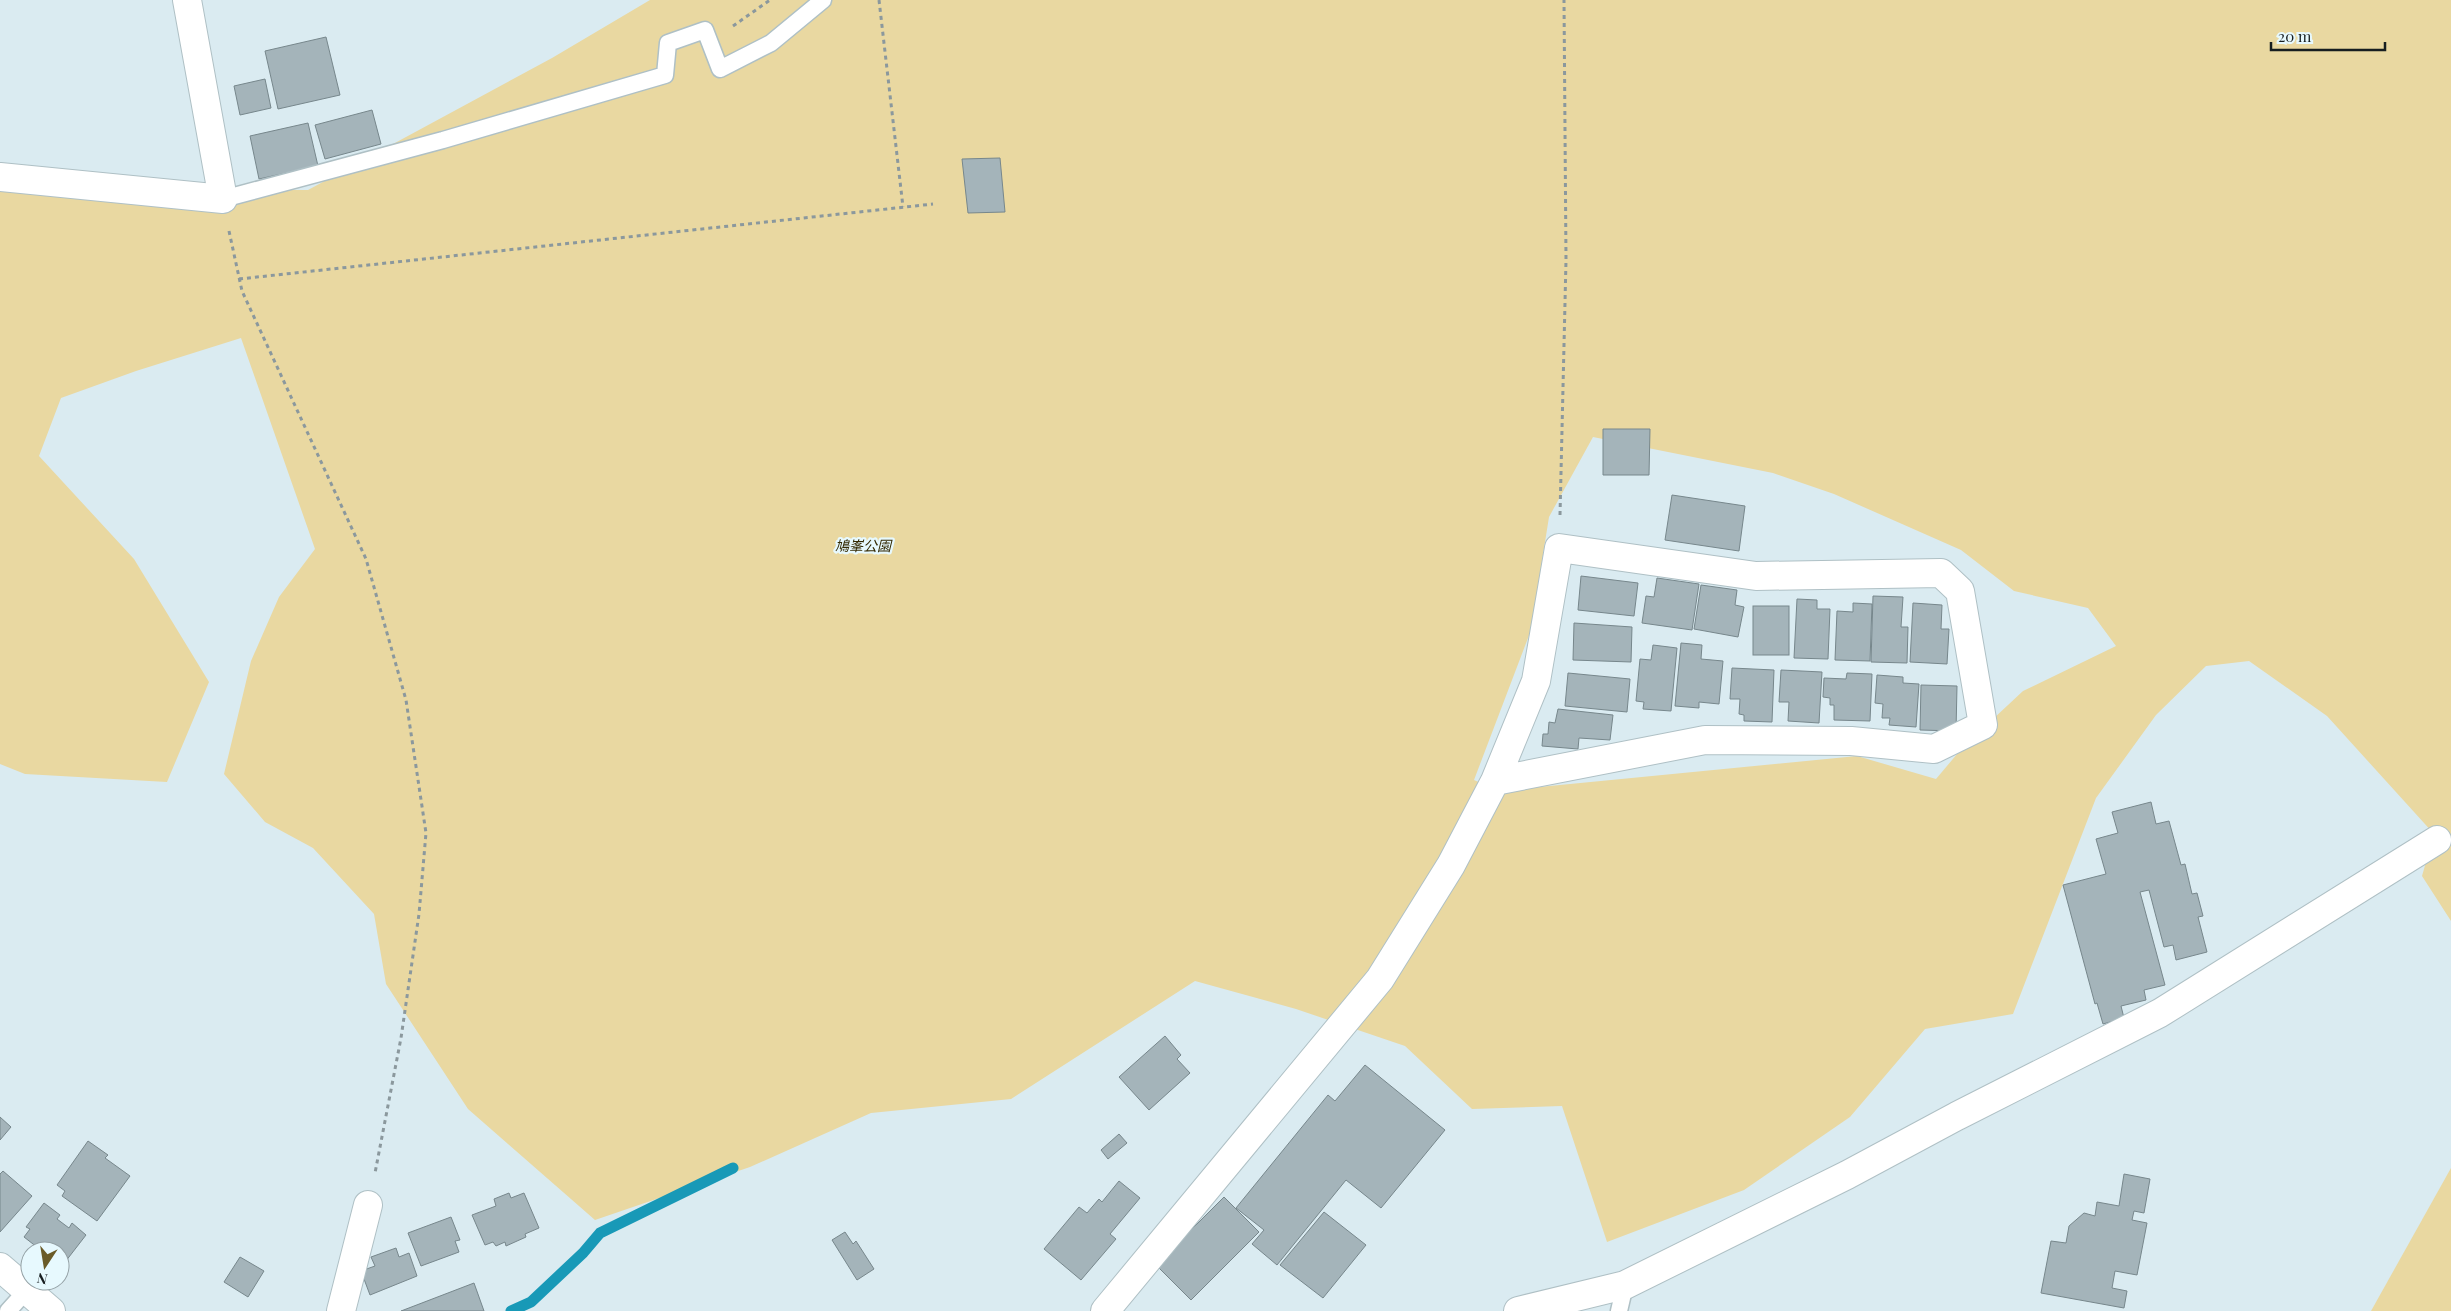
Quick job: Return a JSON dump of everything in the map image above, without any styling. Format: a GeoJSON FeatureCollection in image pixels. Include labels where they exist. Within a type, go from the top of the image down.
{"type":"FeatureCollection","features":[{"type":"Feature","properties":{"kind":"street"},"geometry":{"type":"LineString","coordinates":[[0,177],[223,199],[187,0]]}},
{"type":"Feature","properties":{"kind":"street"},"geometry":{"type":"LineString","coordinates":[[1105,1311],[1380,979],[1451,865],[1495,781],[1536,682],[1559,548],[1756,576],[1941,573],[1960,591],[1983,725],[1934,749],[1851,741],[1705,740],[1495,781]]}},
{"type":"Feature","properties":{"kind":"street"},"geometry":{"type":"LineString","coordinates":[[1518,1311],[1622,1298],[1957,1116],[2160,1013],[2437,840]]}},
{"type":"Feature","properties":{"kind":"street"},"geometry":{"type":"LineString","coordinates":[[341,1311],[368,1205]]}},
{"type":"Feature","properties":{"kind":"street"},"geometry":{"type":"LineString","coordinates":[[0,1267],[17,1301],[51,1311]]}},
{"type":"Feature","properties":{"kind":"lane"},"geometry":{"type":"LineString","coordinates":[[223,199],[443,140],[665,75],[668,43],[705,30],[720,68],[771,43],[824,0]]}},
{"type":"Feature","properties":{"kind":"path"},"geometry":{"type":"LineString","coordinates":[[710,42],[770,0]]}},
{"type":"Feature","properties":{"kind":"path"},"geometry":{"type":"LineString","coordinates":[[879,0],[903,207]]}},
{"type":"Feature","properties":{"kind":"path"},"geometry":{"type":"LineString","coordinates":[[1559,548],[1566,260],[1564,0]]}},
{"type":"Feature","properties":{"kind":"path"},"geometry":{"type":"LineString","coordinates":[[223,199],[242,290],[366,559],[406,700],[426,834],[419,914],[401,1038],[368,1205]]}},
{"type":"Feature","properties":{"kind":"path"},"geometry":{"type":"LineString","coordinates":[[239,279],[933,204]]}},
{"type":"Feature","properties":{"kind":"green space","name":"鳩峯公園"},"geometry":{"type":"Polygon","coordinates":[[[650,0],[2451,0],[2451,921],[2422,876],[2434,834],[2327,716],[2249,661],[2206,666],[2156,715],[2096,798],[2013,1014],[1925,1029],[1850,1117],[1744,1190],[1607,1242],[1562,1106],[1472,1109],[1405,1046],[1296,1009],[1195,981],[1011,1099],[871,1113],[750,1167],[595,1220],[468,1109],[386,984],[374,914],[313,848],[265,822],[224,774],[251,661],[279,597],[315,549],[241,338],[136,371],[61,398],[39,456],[134,559],[209,682],[167,782],[25,774],[0,764],[0,192],[45,189],[308,190],[552,58],[650,0]],[[1593,437],[1549,517],[1531,630],[1474,780],[1499,791],[1857,756],[1936,779],[1963,747],[2023,691],[2116,646],[2088,608],[2014,591],[1961,550],[1834,494],[1773,473],[1593,437]]]}},
{"type":"Feature","properties":{"kind":"green space"},"geometry":{"type":"Polygon","coordinates":[[[2451,1168],[2451,1311],[2371,1311],[2451,1168]]]}},
{"type":"Feature","properties":{"kind":"building"},"geometry":{"type":"Polygon","coordinates":[[[326,37],[340,95],[278,109],[265,51],[326,37]]]}},
{"type":"Feature","properties":{"kind":"building"},"geometry":{"type":"Polygon","coordinates":[[[265,79],[271,108],[240,115],[234,86],[265,79]]]}},
{"type":"Feature","properties":{"kind":"building"},"geometry":{"type":"Polygon","coordinates":[[[372,110],[381,144],[325,159],[315,125],[372,110]]]}},
{"type":"Feature","properties":{"kind":"building"},"geometry":{"type":"Polygon","coordinates":[[[308,123],[318,166],[259,179],[250,136],[308,123]]]}},
{"type":"Feature","properties":{"kind":"building"},"geometry":{"type":"Polygon","coordinates":[[[1000,158],[1005,212],[968,213],[962,159],[1000,158]]]}},
{"type":"Feature","properties":{"kind":"building"},"geometry":{"type":"Polygon","coordinates":[[[1603,429],[1650,429],[1649,475],[1603,475],[1603,429]]]}},
{"type":"Feature","properties":{"kind":"building"},"geometry":{"type":"Polygon","coordinates":[[[1672,495],[1745,506],[1739,551],[1665,540],[1672,495]]]}},
{"type":"Feature","properties":{"kind":"building"},"geometry":{"type":"Polygon","coordinates":[[[1581,576],[1638,583],[1634,616],[1578,610],[1581,576]]]}},
{"type":"Feature","properties":{"kind":"building"},"geometry":{"type":"Polygon","coordinates":[[[1657,578],[1699,584],[1692,630],[1642,623],[1646,596],[1654,597],[1657,578]]]}},
{"type":"Feature","properties":{"kind":"building"},"geometry":{"type":"Polygon","coordinates":[[[1701,585],[1737,590],[1735,605],[1744,607],[1738,637],[1694,629],[1701,585]]]}},
{"type":"Feature","properties":{"kind":"building"},"geometry":{"type":"Polygon","coordinates":[[[1873,596],[1903,597],[1901,627],[1908,627],[1907,663],[1871,662],[1873,596]]]}},
{"type":"Feature","properties":{"kind":"building"},"geometry":{"type":"Polygon","coordinates":[[[1797,599],[1817,600],[1817,609],[1830,609],[1828,659],[1794,658],[1797,599]]]}},
{"type":"Feature","properties":{"kind":"building"},"geometry":{"type":"Polygon","coordinates":[[[1853,603],[1872,604],[1870,661],[1835,660],[1837,611],[1853,612],[1853,603]]]}},
{"type":"Feature","properties":{"kind":"building"},"geometry":{"type":"Polygon","coordinates":[[[1913,603],[1942,605],[1941,629],[1949,629],[1947,664],[1910,662],[1913,603]]]}},
{"type":"Feature","properties":{"kind":"building"},"geometry":{"type":"Polygon","coordinates":[[[1753,606],[1789,606],[1789,655],[1753,655],[1753,606]]]}},
{"type":"Feature","properties":{"kind":"building"},"geometry":{"type":"Polygon","coordinates":[[[1574,623],[1632,627],[1631,662],[1573,660],[1574,623]]]}},
{"type":"Feature","properties":{"kind":"building"},"geometry":{"type":"Polygon","coordinates":[[[1681,643],[1702,645],[1701,659],[1723,661],[1719,704],[1699,702],[1699,708],[1675,706],[1681,643]]]}},
{"type":"Feature","properties":{"kind":"building"},"geometry":{"type":"Polygon","coordinates":[[[1653,645],[1677,648],[1671,711],[1643,709],[1644,702],[1636,701],[1640,659],[1651,660],[1653,645]]]}},
{"type":"Feature","properties":{"kind":"building"},"geometry":{"type":"Polygon","coordinates":[[[1732,668],[1774,670],[1772,722],[1744,721],[1744,715],[1739,714],[1740,699],[1730,699],[1732,668]]]}},
{"type":"Feature","properties":{"kind":"building"},"geometry":{"type":"Polygon","coordinates":[[[1781,670],[1822,672],[1819,723],[1788,721],[1789,702],[1779,702],[1781,670]]]}},
{"type":"Feature","properties":{"kind":"building"},"geometry":{"type":"Polygon","coordinates":[[[1568,673],[1630,679],[1627,712],[1565,706],[1568,673]]]}},
{"type":"Feature","properties":{"kind":"building"},"geometry":{"type":"Polygon","coordinates":[[[1847,673],[1872,674],[1870,721],[1834,720],[1834,705],[1830,705],[1830,698],[1823,697],[1824,678],[1846,679],[1847,673]]]}},
{"type":"Feature","properties":{"kind":"building"},"geometry":{"type":"Polygon","coordinates":[[[1877,675],[1903,677],[1903,683],[1919,684],[1916,727],[1889,725],[1890,718],[1882,718],[1883,704],[1875,703],[1877,675]]]}},
{"type":"Feature","properties":{"kind":"building"},"geometry":{"type":"Polygon","coordinates":[[[1921,685],[1957,686],[1956,731],[1920,730],[1921,685]]]}},
{"type":"Feature","properties":{"kind":"building"},"geometry":{"type":"Polygon","coordinates":[[[1558,709],[1613,715],[1610,740],[1579,738],[1578,749],[1542,746],[1543,734],[1548,734],[1549,722],[1555,723],[1558,709]]]}},
{"type":"Feature","properties":{"kind":"building"},"geometry":{"type":"Polygon","coordinates":[[[2151,802],[2156,824],[2169,821],[2181,865],[2185,864],[2192,894],[2197,893],[2203,916],[2198,917],[2207,952],[2176,960],[2173,945],[2164,947],[2149,890],[2140,892],[2165,985],[2144,990],[2146,1000],[2121,1006],[2124,1018],[2103,1024],[2097,1003],[2095,1004],[2063,885],[2106,874],[2096,839],[2118,833],[2112,812],[2151,802]]]}},
{"type":"Feature","properties":{"kind":"building"},"geometry":{"type":"Polygon","coordinates":[[[1165,1036],[1181,1055],[1177,1059],[1190,1073],[1149,1110],[1119,1077],[1165,1036]]]}},
{"type":"Feature","properties":{"kind":"building"},"geometry":{"type":"Polygon","coordinates":[[[1365,1065],[1445,1130],[1381,1208],[1346,1180],[1277,1265],[1252,1244],[1264,1230],[1236,1208],[1328,1095],[1335,1101],[1365,1065]]]}},
{"type":"Feature","properties":{"kind":"building"},"geometry":{"type":"Polygon","coordinates":[[[0,1117],[11,1127],[0,1140],[0,1117]]]}},
{"type":"Feature","properties":{"kind":"building"},"geometry":{"type":"Polygon","coordinates":[[[1119,1134],[1127,1143],[1108,1159],[1101,1150],[1119,1134]]]}},
{"type":"Feature","properties":{"kind":"building"},"geometry":{"type":"Polygon","coordinates":[[[88,1141],[108,1155],[105,1158],[130,1176],[97,1221],[62,1196],[65,1191],[57,1185],[88,1141]]]}},
{"type":"Feature","properties":{"kind":"building"},"geometry":{"type":"Polygon","coordinates":[[[3,1171],[32,1196],[0,1232],[0,1174],[3,1171]]]}},
{"type":"Feature","properties":{"kind":"building"},"geometry":{"type":"Polygon","coordinates":[[[2124,1174],[2150,1179],[2144,1213],[2134,1211],[2132,1220],[2147,1223],[2137,1275],[2115,1271],[2112,1288],[2127,1291],[2124,1308],[2041,1293],[2051,1241],[2066,1243],[2069,1226],[2084,1213],[2095,1216],[2097,1202],[2119,1206],[2124,1174]]]}},
{"type":"Feature","properties":{"kind":"building"},"geometry":{"type":"Polygon","coordinates":[[[1119,1181],[1140,1198],[1110,1234],[1116,1239],[1081,1280],[1044,1249],[1079,1207],[1087,1213],[1099,1199],[1102,1202],[1119,1181]]]}},
{"type":"Feature","properties":{"kind":"building"},"geometry":{"type":"Polygon","coordinates":[[[509,1193],[511,1198],[524,1193],[539,1228],[525,1234],[526,1237],[506,1246],[505,1242],[496,1246],[493,1242],[485,1245],[472,1215],[496,1206],[494,1199],[509,1193]]]}},
{"type":"Feature","properties":{"kind":"building"},"geometry":{"type":"Polygon","coordinates":[[[1224,1197],[1259,1232],[1191,1300],[1156,1265],[1224,1197]]]}},
{"type":"Feature","properties":{"kind":"building"},"geometry":{"type":"Polygon","coordinates":[[[44,1203],[60,1215],[57,1219],[69,1228],[72,1223],[86,1235],[70,1256],[70,1241],[29,1241],[24,1237],[30,1229],[26,1227],[44,1203]]]}},
{"type":"Feature","properties":{"kind":"building"},"geometry":{"type":"Polygon","coordinates":[[[1324,1212],[1366,1245],[1323,1298],[1280,1265],[1324,1212]]]}},
{"type":"Feature","properties":{"kind":"building"},"geometry":{"type":"Polygon","coordinates":[[[451,1217],[460,1240],[455,1241],[459,1252],[421,1266],[408,1233],[451,1217]]]}},
{"type":"Feature","properties":{"kind":"building"},"geometry":{"type":"Polygon","coordinates":[[[845,1232],[853,1244],[856,1241],[874,1269],[857,1280],[832,1240],[845,1232]]]}},
{"type":"Feature","properties":{"kind":"building"},"geometry":{"type":"Polygon","coordinates":[[[396,1248],[399,1257],[409,1253],[417,1276],[370,1295],[361,1271],[375,1266],[371,1257],[396,1248]]]}},
{"type":"Feature","properties":{"kind":"building"},"geometry":{"type":"Polygon","coordinates":[[[240,1257],[264,1271],[248,1297],[224,1282],[240,1257]]]}},
{"type":"Feature","properties":{"kind":"building"},"geometry":{"type":"Polygon","coordinates":[[[474,1283],[484,1311],[401,1311],[474,1283]]]}},
{"type":"Feature","properties":{"kind":"waterway"},"geometry":{"type":"LineString","coordinates":[[511,1311],[531,1302],[583,1253],[600,1233],[733,1168]]}}]}
